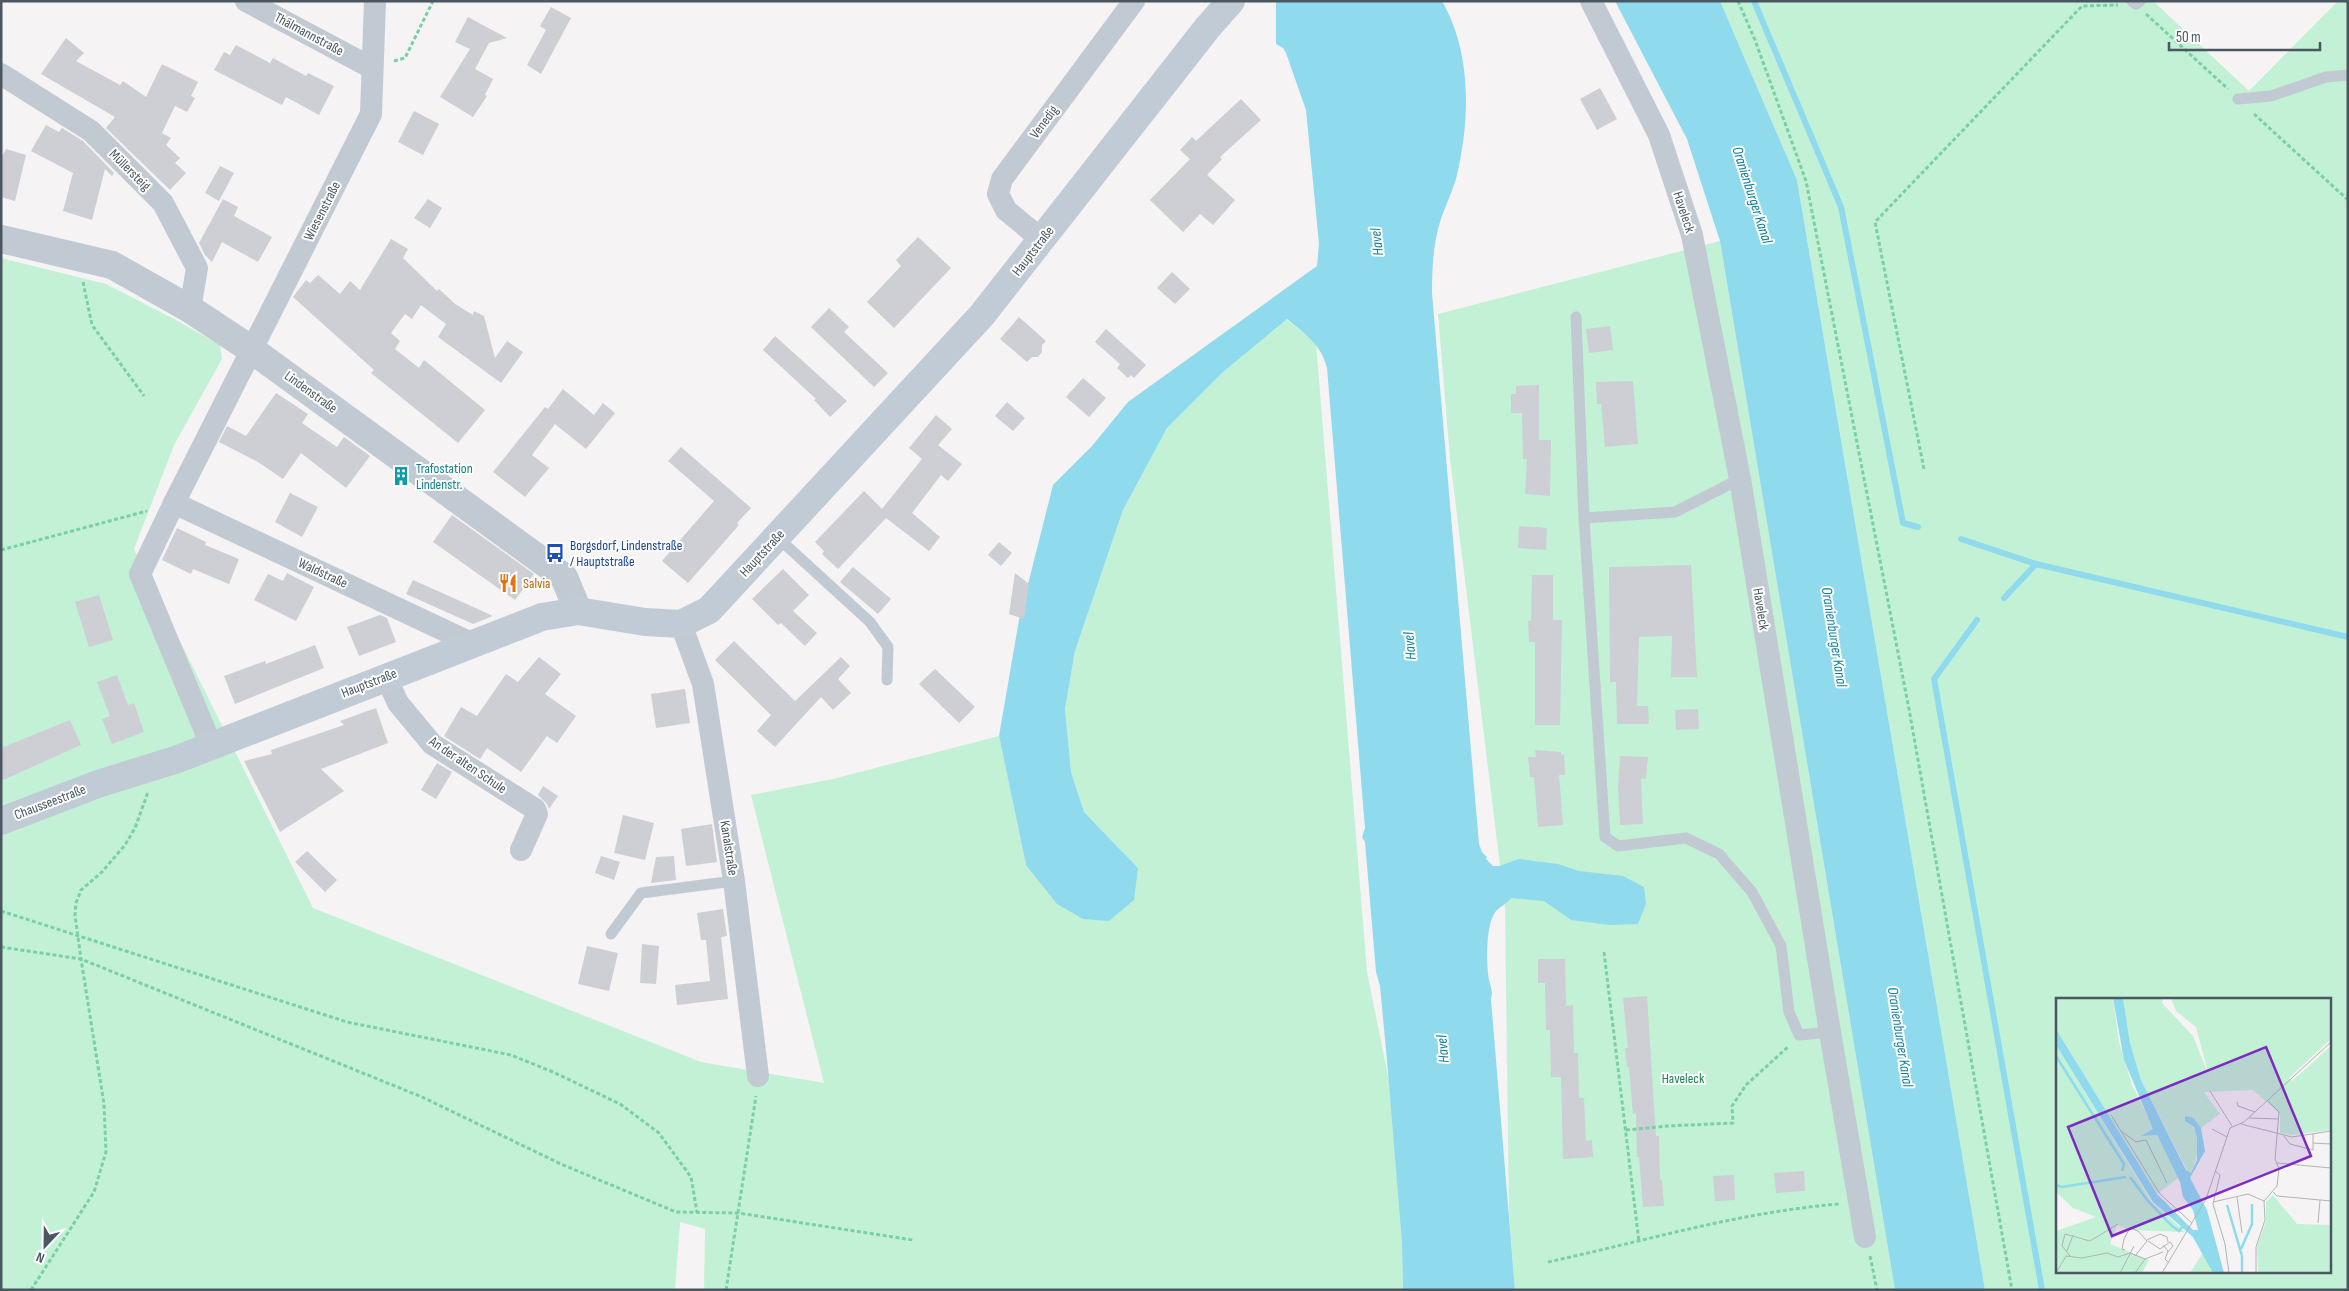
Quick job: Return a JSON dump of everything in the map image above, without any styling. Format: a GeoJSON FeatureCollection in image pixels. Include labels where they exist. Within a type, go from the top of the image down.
{"type":"FeatureCollection","features":[{"type":"Feature","properties":{"kind":"main road","name":"Hauptstraße"},"geometry":{"type":"LineString","coordinates":[[98,784],[162,764],[542,616],[578,611],[645,622],[681,624],[708,610],[982,315],[1208,27],[1231,1]]}},
{"type":"Feature","properties":{"kind":"main road","name":"Chausseestraße"},"geometry":{"type":"LineString","coordinates":[[1,821],[98,784]]}},
{"type":"Feature","properties":{"kind":"street","name":"Thälmannstraße"},"geometry":{"type":"LineString","coordinates":[[246,1],[372,68]]}},
{"type":"Feature","properties":{"kind":"street","name":"Wiesenstraße"},"geometry":{"type":"LineString","coordinates":[[252,350],[370,114],[375,1]]}},
{"type":"Feature","properties":{"kind":"street","name":"Venedig"},"geometry":{"type":"LineString","coordinates":[[1042,240],[1006,210],[998,194],[1002,179],[1134,1]]}},
{"type":"Feature","properties":{"kind":"street","name":"Haveleck"},"geometry":{"type":"LineString","coordinates":[[1592,1],[1659,135],[1692,235],[1740,479],[1830,1032],[1866,1236]]}},
{"type":"Feature","properties":{"kind":"street","name":"Müllersteig"},"geometry":{"type":"LineString","coordinates":[[1,74],[91,131],[163,203],[197,268],[190,309]]}},
{"type":"Feature","properties":{"kind":"street","name":"Lindenstraße"},"geometry":{"type":"LineString","coordinates":[[1,239],[112,265],[190,309],[252,350],[564,577],[578,611]]}},
{"type":"Feature","properties":{"kind":"street"},"geometry":{"type":"LineString","coordinates":[[211,745],[140,574],[252,350]]}},
{"type":"Feature","properties":{"kind":"street","name":"Waldstraße"},"geometry":{"type":"LineString","coordinates":[[174,503],[472,643]]}},
{"type":"Feature","properties":{"kind":"street","name":"Kanalstraße"},"geometry":{"type":"LineString","coordinates":[[681,624],[703,684],[734,881],[758,1076]]}},
{"type":"Feature","properties":{"kind":"street","name":"An der alten Schule"},"geometry":{"type":"LineString","coordinates":[[386,677],[398,703],[432,744],[535,809],[537,814],[521,850]]}},
{"type":"Feature","properties":{"kind":"lane"},"geometry":{"type":"LineString","coordinates":[[2238,98],[2271,96],[2326,77],[2348,75]]}},
{"type":"Feature","properties":{"kind":"lane"},"geometry":{"type":"LineString","coordinates":[[1576,317],[1584,518],[1605,837],[1618,846],[1686,838],[1719,854],[1752,892],[1781,946],[1789,1012],[1800,1035],[1830,1032]]}},
{"type":"Feature","properties":{"kind":"lane"},"geometry":{"type":"LineString","coordinates":[[1584,518],[1675,512],[1740,479]]}},
{"type":"Feature","properties":{"kind":"lane"},"geometry":{"type":"LineString","coordinates":[[777,537],[870,622],[888,647],[887,680]]}},
{"type":"Feature","properties":{"kind":"lane"},"geometry":{"type":"LineString","coordinates":[[611,934],[641,893],[734,881]]}},
{"type":"Feature","properties":{"kind":"path"},"geometry":{"type":"LineString","coordinates":[[372,68],[405,58],[433,1]]}},
{"type":"Feature","properties":{"kind":"path"},"geometry":{"type":"LineString","coordinates":[[1738,1],[1755,40],[1806,181],[1909,709],[2012,1290]]}},
{"type":"Feature","properties":{"kind":"path"},"geometry":{"type":"LineString","coordinates":[[1924,469],[1875,222],[2082,6],[2136,2],[2348,200]]}},
{"type":"Feature","properties":{"kind":"path"},"geometry":{"type":"LineString","coordinates":[[77,257],[92,325],[144,396]]}},
{"type":"Feature","properties":{"kind":"path"},"geometry":{"type":"LineString","coordinates":[[1,550],[174,503]]}},
{"type":"Feature","properties":{"kind":"path"},"geometry":{"type":"LineString","coordinates":[[31,1290],[94,1192],[106,1152],[104,1104],[77,935],[76,903],[81,890],[102,872],[125,845],[135,828],[148,791],[152,786]]}},
{"type":"Feature","properties":{"kind":"path"},"geometry":{"type":"LineString","coordinates":[[1,911],[346,1022],[511,1055],[553,1072],[620,1104],[659,1133],[691,1178],[698,1212]]}},
{"type":"Feature","properties":{"kind":"path"},"geometry":{"type":"LineString","coordinates":[[1,947],[81,959],[422,1097],[561,1164],[676,1212],[738,1213],[912,1240]]}},
{"type":"Feature","properties":{"kind":"path"},"geometry":{"type":"LineString","coordinates":[[1604,952],[1639,1242]]}},
{"type":"Feature","properties":{"kind":"path"},"geometry":{"type":"LineString","coordinates":[[1626,1130],[1732,1123],[1732,1106],[1746,1085],[1774,1062],[1800,1035]]}},
{"type":"Feature","properties":{"kind":"path"},"geometry":{"type":"LineString","coordinates":[[726,1290],[758,1076]]}},
{"type":"Feature","properties":{"kind":"path"},"geometry":{"type":"LineString","coordinates":[[1548,1262],[1741,1217],[1794,1208],[1842,1204],[1858,1192]]}},
{"type":"Feature","properties":{"kind":"path"},"geometry":{"type":"LineString","coordinates":[[1866,1236],[1877,1290]]}},
{"type":"Feature","properties":{"kind":"green space"},"geometry":{"type":"Polygon","coordinates":[[[1720,1],[2153,1],[2249,91],[2338,1],[2348,1],[2348,1290],[1985,1290],[1797,180],[1720,1]]]}},
{"type":"Feature","properties":{"kind":"green space","name":"Haveleck"},"geometry":{"type":"Polygon","coordinates":[[[1720,241],[1895,1290],[1515,1290],[1509,1214],[1505,906],[1450,458],[1438,314],[1720,241]]]}},
{"type":"Feature","properties":{"kind":"green space"},"geometry":{"type":"Polygon","coordinates":[[[1,258],[106,284],[220,345],[222,359],[174,445],[134,549],[313,908],[701,1062],[824,1083],[751,795],[833,779],[999,736],[1026,865],[1138,868],[1084,812],[1071,772],[1065,709],[1075,651],[1123,510],[1167,428],[1223,372],[1286,319],[1316,343],[1367,972],[1389,1081],[1402,1244],[1403,1290],[704,1290],[705,1229],[680,1222],[675,1290],[1,1290],[1,258]]]}},
{"type":"Feature","properties":{"kind":"water","name":"Havel"},"geometry":{"type":"Polygon","coordinates":[[[1276,1],[1442,1],[1452,21],[1459,42],[1463,64],[1466,86],[1466,109],[1457,175],[1436,239],[1432,293],[1479,844],[1482,852],[1487,857],[1486,859],[1493,866],[1499,866],[1519,859],[1558,864],[1579,871],[1623,876],[1644,887],[1646,904],[1638,924],[1610,925],[1571,920],[1544,901],[1511,898],[1494,914],[1491,920],[1487,946],[1487,965],[1492,992],[1491,999],[1515,1290],[1403,1290],[1402,1244],[1387,1060],[1380,986],[1376,972],[1365,842],[1362,837],[1365,828],[1327,368],[1321,352],[1306,335],[1287,319],[1223,372],[1167,428],[1123,510],[1075,651],[1065,709],[1071,772],[1084,812],[1138,868],[1134,900],[1109,921],[1083,919],[1057,904],[1026,865],[999,736],[1019,620],[1053,485],[1092,446],[1128,402],[1317,266],[1319,244],[1306,110],[1286,53],[1283,48],[1276,44],[1276,1]]]}},
{"type":"Feature","properties":{"kind":"water","name":"Oranienburger Kanal"},"geometry":{"type":"Polygon","coordinates":[[[1615,1],[1720,1],[1797,180],[1985,1290],[1895,1290],[1720,241],[1687,139],[1615,1]]]}},
{"type":"Feature","properties":{"kind":"building"},"geometry":{"type":"Polygon","coordinates":[[[551,7],[571,18],[541,74],[527,65],[546,30],[540,26],[551,7]]]}},
{"type":"Feature","properties":{"kind":"building"},"geometry":{"type":"Polygon","coordinates":[[[468,17],[507,38],[489,43],[475,69],[493,79],[485,95],[487,96],[473,117],[440,97],[470,49],[455,42],[468,17]]]}},
{"type":"Feature","properties":{"kind":"building"},"geometry":{"type":"Polygon","coordinates":[[[66,38],[84,53],[76,61],[120,85],[123,81],[146,97],[162,64],[198,82],[191,96],[195,98],[187,112],[175,106],[162,133],[171,138],[166,145],[180,158],[175,163],[186,173],[170,190],[106,128],[115,117],[41,74],[66,38]]]}},
{"type":"Feature","properties":{"kind":"building"},"geometry":{"type":"Polygon","coordinates":[[[236,45],[270,63],[273,58],[306,76],[308,73],[334,86],[319,115],[286,97],[282,105],[214,70],[224,52],[230,55],[236,45]]]}},
{"type":"Feature","properties":{"kind":"building"},"geometry":{"type":"Polygon","coordinates":[[[1600,88],[1617,119],[1597,130],[1580,99],[1600,88]]]}},
{"type":"Feature","properties":{"kind":"building"},"geometry":{"type":"Polygon","coordinates":[[[1241,99],[1261,120],[1220,157],[1222,159],[1207,175],[1235,200],[1213,225],[1200,214],[1183,232],[1150,200],[1190,159],[1180,150],[1192,137],[1196,141],[1241,99]]]}},
{"type":"Feature","properties":{"kind":"building"},"geometry":{"type":"Polygon","coordinates":[[[414,111],[439,124],[423,155],[398,142],[414,111]]]}},
{"type":"Feature","properties":{"kind":"building"},"geometry":{"type":"Polygon","coordinates":[[[46,125],[59,132],[62,128],[83,141],[114,173],[112,176],[105,169],[92,220],[63,211],[73,173],[31,151],[46,125]]]}},
{"type":"Feature","properties":{"kind":"building"},"geometry":{"type":"Polygon","coordinates":[[[6,149],[26,155],[15,201],[1,197],[1,158],[6,149]]]}},
{"type":"Feature","properties":{"kind":"building"},"geometry":{"type":"Polygon","coordinates":[[[220,166],[234,173],[219,201],[205,193],[220,166]]]}},
{"type":"Feature","properties":{"kind":"building"},"geometry":{"type":"Polygon","coordinates":[[[223,199],[238,207],[234,216],[272,237],[258,262],[222,242],[212,262],[205,255],[199,243],[223,199]]]}},
{"type":"Feature","properties":{"kind":"building"},"geometry":{"type":"Polygon","coordinates":[[[428,199],[442,208],[430,228],[414,218],[428,199]]]}},
{"type":"Feature","properties":{"kind":"building"},"geometry":{"type":"Polygon","coordinates":[[[918,237],[951,268],[894,328],[867,302],[901,266],[896,260],[918,237]]]}},
{"type":"Feature","properties":{"kind":"building"},"geometry":{"type":"Polygon","coordinates":[[[391,239],[408,249],[403,258],[437,291],[439,289],[455,304],[473,315],[474,311],[484,316],[495,358],[507,341],[523,352],[501,383],[438,337],[446,324],[421,305],[412,319],[405,314],[391,333],[400,341],[395,349],[419,368],[424,360],[485,410],[458,443],[371,373],[374,370],[293,297],[306,280],[310,283],[318,275],[340,294],[350,281],[360,290],[391,239]]]}},
{"type":"Feature","properties":{"kind":"building"},"geometry":{"type":"Polygon","coordinates":[[[1172,272],[1190,289],[1175,304],[1157,288],[1172,272]]]}},
{"type":"Feature","properties":{"kind":"building"},"geometry":{"type":"Polygon","coordinates":[[[829,308],[849,327],[844,332],[888,373],[874,387],[811,327],[829,308]]]}},
{"type":"Feature","properties":{"kind":"building"},"geometry":{"type":"Polygon","coordinates":[[[1019,317],[1046,341],[1042,345],[1042,352],[1038,357],[1032,357],[1027,362],[1000,339],[1019,317]]]}},
{"type":"Feature","properties":{"kind":"building"},"geometry":{"type":"Polygon","coordinates":[[[1610,326],[1613,350],[1589,353],[1586,329],[1610,326]]]}},
{"type":"Feature","properties":{"kind":"building"},"geometry":{"type":"Polygon","coordinates":[[[1106,329],[1146,365],[1134,378],[1131,375],[1128,378],[1117,368],[1120,364],[1095,342],[1106,329]]]}},
{"type":"Feature","properties":{"kind":"building"},"geometry":{"type":"Polygon","coordinates":[[[775,336],[847,401],[830,417],[814,400],[816,399],[763,350],[775,336]]]}},
{"type":"Feature","properties":{"kind":"building"},"geometry":{"type":"Polygon","coordinates":[[[1083,378],[1106,398],[1089,417],[1066,397],[1083,378]]]}},
{"type":"Feature","properties":{"kind":"building"},"geometry":{"type":"Polygon","coordinates":[[[1633,381],[1638,444],[1605,447],[1601,404],[1597,404],[1596,382],[1633,381]]]}},
{"type":"Feature","properties":{"kind":"building"},"geometry":{"type":"Polygon","coordinates":[[[1539,385],[1539,440],[1551,440],[1550,496],[1525,494],[1527,459],[1523,459],[1522,413],[1511,413],[1511,394],[1516,394],[1516,386],[1539,385]]]}},
{"type":"Feature","properties":{"kind":"building"},"geometry":{"type":"Polygon","coordinates":[[[563,389],[594,415],[603,403],[615,413],[586,449],[555,424],[532,455],[549,468],[525,497],[493,472],[545,407],[548,409],[563,389]]]}},
{"type":"Feature","properties":{"kind":"building"},"geometry":{"type":"Polygon","coordinates":[[[276,393],[308,414],[302,423],[337,447],[344,437],[370,456],[346,488],[301,453],[283,479],[258,462],[219,442],[227,426],[246,436],[276,393]]]}},
{"type":"Feature","properties":{"kind":"building"},"geometry":{"type":"Polygon","coordinates":[[[1007,402],[1025,418],[1013,431],[995,416],[1007,402]]]}},
{"type":"Feature","properties":{"kind":"building"},"geometry":{"type":"Polygon","coordinates":[[[936,415],[952,429],[938,445],[962,464],[948,481],[941,475],[912,513],[940,537],[929,551],[886,518],[838,569],[822,554],[824,551],[815,542],[864,491],[882,509],[922,459],[909,448],[936,415]]]}},
{"type":"Feature","properties":{"kind":"building"},"geometry":{"type":"Polygon","coordinates":[[[681,447],[751,508],[737,523],[739,525],[688,583],[662,561],[714,501],[668,461],[681,447]]]}},
{"type":"Feature","properties":{"kind":"building"},"geometry":{"type":"Polygon","coordinates":[[[290,493],[318,507],[302,537],[275,522],[290,493]]]}},
{"type":"Feature","properties":{"kind":"building"},"geometry":{"type":"Polygon","coordinates":[[[452,515],[534,574],[515,600],[433,542],[452,515]]]}},
{"type":"Feature","properties":{"kind":"building"},"geometry":{"type":"Polygon","coordinates":[[[1519,526],[1547,528],[1546,550],[1518,548],[1519,526]]]}},
{"type":"Feature","properties":{"kind":"building"},"geometry":{"type":"Polygon","coordinates":[[[177,528],[206,542],[205,545],[239,559],[229,584],[193,569],[191,574],[162,560],[177,528]]]}},
{"type":"Feature","properties":{"kind":"building"},"geometry":{"type":"Polygon","coordinates":[[[999,542],[1012,553],[1001,566],[988,555],[999,542]]]}},
{"type":"Feature","properties":{"kind":"building"},"geometry":{"type":"Polygon","coordinates":[[[1691,565],[1697,677],[1671,677],[1672,636],[1639,637],[1637,706],[1648,706],[1649,724],[1617,724],[1616,682],[1610,682],[1609,567],[1691,565]]]}},
{"type":"Feature","properties":{"kind":"building"},"geometry":{"type":"Polygon","coordinates":[[[853,567],[891,599],[878,614],[840,582],[853,567]]]}},
{"type":"Feature","properties":{"kind":"building"},"geometry":{"type":"Polygon","coordinates":[[[783,569],[809,595],[793,611],[817,633],[805,646],[781,623],[778,625],[752,599],[783,569]]]}},
{"type":"Feature","properties":{"kind":"building"},"geometry":{"type":"Polygon","coordinates":[[[287,573],[314,587],[296,621],[254,600],[268,574],[283,581],[287,573]]]}},
{"type":"Feature","properties":{"kind":"building"},"geometry":{"type":"Polygon","coordinates":[[[1015,573],[1029,584],[1024,619],[1009,614],[1015,573]]]}},
{"type":"Feature","properties":{"kind":"building"},"geometry":{"type":"Polygon","coordinates":[[[1532,575],[1553,575],[1553,620],[1562,620],[1560,725],[1535,725],[1535,642],[1529,642],[1528,621],[1531,621],[1532,575]]]}},
{"type":"Feature","properties":{"kind":"building"},"geometry":{"type":"Polygon","coordinates":[[[413,580],[493,616],[473,624],[406,594],[413,580]]]}},
{"type":"Feature","properties":{"kind":"building"},"geometry":{"type":"Polygon","coordinates":[[[99,595],[113,640],[89,647],[75,602],[99,595]]]}},
{"type":"Feature","properties":{"kind":"building"},"geometry":{"type":"Polygon","coordinates":[[[380,615],[387,618],[396,642],[359,656],[347,627],[380,615]]]}},
{"type":"Feature","properties":{"kind":"building"},"geometry":{"type":"Polygon","coordinates":[[[734,641],[795,701],[841,657],[850,666],[838,679],[851,693],[833,710],[821,697],[775,747],[757,731],[771,715],[715,660],[734,641]]]}},
{"type":"Feature","properties":{"kind":"building"},"geometry":{"type":"Polygon","coordinates":[[[315,645],[324,668],[235,704],[224,676],[265,661],[266,664],[315,645]]]}},
{"type":"Feature","properties":{"kind":"building"},"geometry":{"type":"Polygon","coordinates":[[[539,657],[561,674],[545,694],[576,716],[557,743],[547,736],[521,772],[487,748],[480,759],[444,736],[461,707],[477,716],[506,674],[518,682],[539,657]]]}},
{"type":"Feature","properties":{"kind":"building"},"geometry":{"type":"Polygon","coordinates":[[[935,669],[975,707],[959,723],[919,684],[935,669]]]}},
{"type":"Feature","properties":{"kind":"building"},"geometry":{"type":"Polygon","coordinates":[[[117,675],[128,705],[134,703],[144,732],[112,744],[102,719],[110,716],[97,682],[117,675]]]}},
{"type":"Feature","properties":{"kind":"building"},"geometry":{"type":"Polygon","coordinates":[[[685,689],[690,723],[656,728],[651,694],[685,689]]]}},
{"type":"Feature","properties":{"kind":"building"},"geometry":{"type":"Polygon","coordinates":[[[376,708],[388,743],[321,769],[344,791],[280,832],[244,761],[272,754],[271,750],[344,725],[340,721],[376,708]]]}},
{"type":"Feature","properties":{"kind":"building"},"geometry":{"type":"Polygon","coordinates":[[[1698,709],[1699,729],[1676,730],[1675,710],[1698,709]]]}},
{"type":"Feature","properties":{"kind":"building"},"geometry":{"type":"Polygon","coordinates":[[[70,720],[81,745],[1,781],[1,748],[70,720]]]}},
{"type":"Feature","properties":{"kind":"building"},"geometry":{"type":"Polygon","coordinates":[[[1535,750],[1561,752],[1561,755],[1564,754],[1565,775],[1559,775],[1563,825],[1538,827],[1534,777],[1530,777],[1528,757],[1536,757],[1535,750]]]}},
{"type":"Feature","properties":{"kind":"building"},"geometry":{"type":"Polygon","coordinates":[[[1620,756],[1648,757],[1646,779],[1641,778],[1643,824],[1620,825],[1618,786],[1620,756]]]}},
{"type":"Feature","properties":{"kind":"building"},"geometry":{"type":"Polygon","coordinates":[[[437,763],[452,772],[436,799],[421,790],[437,763]]]}},
{"type":"Feature","properties":{"kind":"building"},"geometry":{"type":"Polygon","coordinates":[[[543,786],[558,796],[549,809],[547,804],[538,795],[543,786]]]}},
{"type":"Feature","properties":{"kind":"building"},"geometry":{"type":"Polygon","coordinates":[[[623,815],[654,823],[645,860],[614,853],[623,815]]]}},
{"type":"Feature","properties":{"kind":"building"},"geometry":{"type":"Polygon","coordinates":[[[712,824],[717,862],[686,866],[681,829],[712,824]]]}},
{"type":"Feature","properties":{"kind":"building"},"geometry":{"type":"Polygon","coordinates":[[[307,851],[337,880],[325,892],[295,862],[307,851]]]}},
{"type":"Feature","properties":{"kind":"building"},"geometry":{"type":"Polygon","coordinates":[[[601,856],[620,862],[614,880],[595,873],[601,856]]]}},
{"type":"Feature","properties":{"kind":"building"},"geometry":{"type":"Polygon","coordinates":[[[674,856],[676,880],[651,883],[656,857],[674,856]]]}},
{"type":"Feature","properties":{"kind":"building"},"geometry":{"type":"Polygon","coordinates":[[[723,909],[727,936],[721,937],[728,999],[677,1005],[675,985],[710,981],[706,940],[701,940],[697,913],[723,909]]]}},
{"type":"Feature","properties":{"kind":"building"},"geometry":{"type":"Polygon","coordinates":[[[642,944],[659,946],[656,984],[640,983],[642,944]]]}},
{"type":"Feature","properties":{"kind":"building"},"geometry":{"type":"Polygon","coordinates":[[[587,946],[618,953],[609,991],[578,984],[587,946]]]}},
{"type":"Feature","properties":{"kind":"building"},"geometry":{"type":"Polygon","coordinates":[[[1538,959],[1565,959],[1566,1006],[1573,1005],[1574,1053],[1578,1053],[1579,1098],[1584,1098],[1586,1141],[1592,1140],[1593,1157],[1563,1159],[1561,1077],[1551,1077],[1550,1030],[1546,1030],[1545,983],[1538,983],[1538,959]]]}},
{"type":"Feature","properties":{"kind":"building"},"geometry":{"type":"Polygon","coordinates":[[[1647,996],[1656,1136],[1659,1136],[1660,1180],[1662,1180],[1664,1206],[1643,1207],[1639,1157],[1637,1157],[1636,1113],[1633,1114],[1629,1067],[1627,1067],[1625,1048],[1628,1048],[1623,998],[1647,996]]]}},
{"type":"Feature","properties":{"kind":"building"},"geometry":{"type":"Polygon","coordinates":[[[1804,1171],[1805,1191],[1776,1193],[1774,1173],[1804,1171]]]}},
{"type":"Feature","properties":{"kind":"building"},"geometry":{"type":"Polygon","coordinates":[[[1734,1175],[1735,1200],[1715,1201],[1713,1176],[1734,1175]]]}},
{"type":"Feature","properties":{"kind":"waterway"},"geometry":{"type":"LineString","coordinates":[[1754,1],[1841,207],[1903,523],[1918,527]]}},
{"type":"Feature","properties":{"kind":"waterway"},"geometry":{"type":"LineString","coordinates":[[1961,539],[2036,564],[2348,637]]}},
{"type":"Feature","properties":{"kind":"waterway"},"geometry":{"type":"LineString","coordinates":[[2004,598],[2036,564]]}},
{"type":"Feature","properties":{"kind":"waterway"},"geometry":{"type":"LineString","coordinates":[[1977,620],[1934,679],[2042,1290]]}},
{"type":"Feature","properties":{"kind":"place","name":"Trafostation Lindenstr."},"geometry":{"type":"Point","coordinates":[401,476]}},
{"type":"Feature","properties":{"kind":"place","name":"Borgsdorf, Lindenstraße / Hauptstraße"},"geometry":{"type":"Point","coordinates":[555,553]}},
{"type":"Feature","properties":{"kind":"place","name":"Salvia"},"geometry":{"type":"Point","coordinates":[508,583]}}]}
